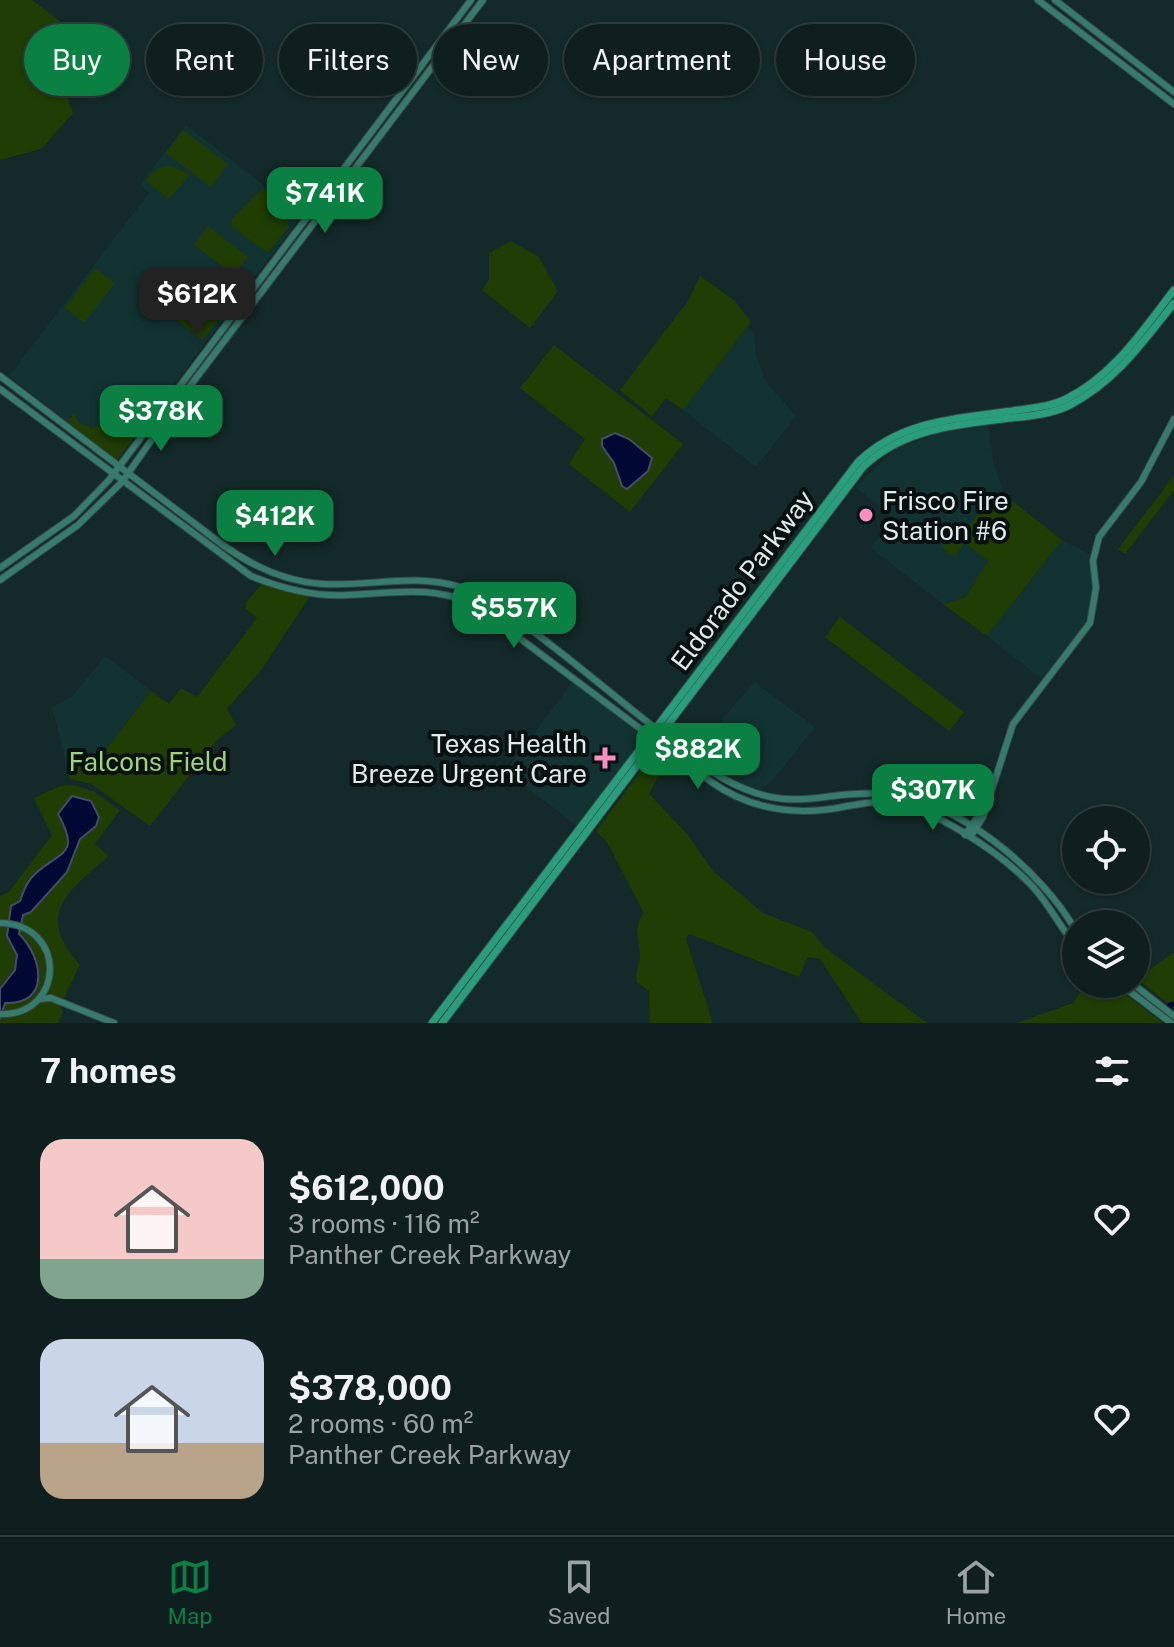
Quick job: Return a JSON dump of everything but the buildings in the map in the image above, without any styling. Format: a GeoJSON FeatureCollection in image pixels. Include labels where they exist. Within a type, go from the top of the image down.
{"type":"FeatureCollection","features":[{"type":"Feature","properties":{"kind":"main road"},"geometry":{"type":"LineString","coordinates":[[417,71],[471,0]]}},
{"type":"Feature","properties":{"kind":"main road"},"geometry":{"type":"LineString","coordinates":[[0,580],[78,525],[122,482],[483,0]]}},
{"type":"Feature","properties":{"kind":"main road"},"geometry":{"type":"LineString","coordinates":[[1038,0],[1174,104]]}},
{"type":"Feature","properties":{"kind":"main road"},"geometry":{"type":"LineString","coordinates":[[1055,0],[1174,92]]}},
{"type":"Feature","properties":{"kind":"main road"},"geometry":{"type":"LineString","coordinates":[[0,568],[74,516],[113,475],[398,96]]}},
{"type":"Feature","properties":{"kind":"main road"},"geometry":{"type":"LineString","coordinates":[[403,96],[408,100]]}},
{"type":"Feature","properties":{"kind":"main road"},"geometry":{"type":"LineString","coordinates":[[355,154],[363,160]]}},
{"type":"Feature","properties":{"kind":"main road","name":"Eldorado Parkway"},"geometry":{"type":"LineString","coordinates":[[442,1023],[865,455],[896,434],[938,421],[1047,405],[1081,390],[1112,367],[1174,290]]}},
{"type":"Feature","properties":{"kind":"main road","name":"Eldorado Parkway"},"geometry":{"type":"LineString","coordinates":[[840,490],[870,461],[898,441],[956,425],[1033,415],[1069,405],[1117,372],[1174,303]]}},
{"type":"Feature","properties":{"kind":"main road"},"geometry":{"type":"LineString","coordinates":[[207,348],[215,354]]}},
{"type":"Feature","properties":{"kind":"main road"},"geometry":{"type":"LineString","coordinates":[[0,376],[231,551],[262,569],[321,584],[427,580],[479,594],[599,683],[710,781],[759,805],[799,812],[868,803],[895,804],[930,814],[967,836],[1032,886],[1062,927]]}},
{"type":"Feature","properties":{"kind":"main road"},"geometry":{"type":"LineString","coordinates":[[10,383],[2,390],[251,576],[273,585],[323,594],[404,589],[428,590],[464,599],[511,628],[592,691],[716,774],[762,796],[804,802],[864,794],[905,796],[948,812],[1034,875],[1063,910]]}},
{"type":"Feature","properties":{"kind":"main road"},"geometry":{"type":"LineString","coordinates":[[160,411],[168,417]]}},
{"type":"Feature","properties":{"kind":"main road"},"geometry":{"type":"LineString","coordinates":[[967,836],[984,808],[1013,724],[1090,623],[1096,588],[1094,553],[1099,537],[1141,482],[1174,419]]}},
{"type":"Feature","properties":{"kind":"main road"},"geometry":{"type":"LineString","coordinates":[[58,433],[65,425]]}},
{"type":"Feature","properties":{"kind":"main road"},"geometry":{"type":"LineString","coordinates":[[592,691],[599,683]]}},
{"type":"Feature","properties":{"kind":"main road"},"geometry":{"type":"LineString","coordinates":[[710,781],[716,774]]}},
{"type":"Feature","properties":{"kind":"main road"},"geometry":{"type":"LineString","coordinates":[[759,805],[762,796]]}},
{"type":"Feature","properties":{"kind":"main road"},"geometry":{"type":"LineString","coordinates":[[831,799],[833,808]]}},
{"type":"Feature","properties":{"kind":"main road","name":"Eldorado Parkway"},"geometry":{"type":"LineString","coordinates":[[432,1023],[604,803]]}},
{"type":"Feature","properties":{"kind":"main road"},"geometry":{"type":"LineString","coordinates":[[0,923],[23,926],[37,936],[48,953],[51,998]]}},
{"type":"Feature","properties":{"kind":"main road"},"geometry":{"type":"LineString","coordinates":[[2,1014],[26,1009],[38,1000],[48,985]]}},
{"type":"Feature","properties":{"kind":"main road"},"geometry":{"type":"LineString","coordinates":[[38,1000],[51,998],[114,1023]]}},
{"type":"Feature","properties":{"kind":"main road"},"geometry":{"type":"LineString","coordinates":[[1143,998],[1171,1023]]}},
{"type":"Feature","properties":{"kind":"main road"},"geometry":{"type":"LineString","coordinates":[[1147,998],[1174,1016]]}},
{"type":"Feature","properties":{"kind":"shaded area"},"geometry":{"type":"Polygon","coordinates":[[[186,125],[302,215],[117,460],[9,376],[149,193],[140,185],[186,125]]]}},
{"type":"Feature","properties":{"kind":"shaded area"},"geometry":{"type":"Polygon","coordinates":[[[747,327],[753,331],[756,355],[766,382],[796,416],[756,467],[683,410],[747,327]]]}},
{"type":"Feature","properties":{"kind":"shaded area"},"geometry":{"type":"Polygon","coordinates":[[[988,426],[994,466],[1006,496],[994,500],[960,539],[989,561],[966,597],[943,604],[871,548],[893,517],[855,487],[897,448],[939,433],[988,426]]]}},
{"type":"Feature","properties":{"kind":"shaded area"},"geometry":{"type":"Polygon","coordinates":[[[1062,540],[1091,555],[1093,595],[1087,621],[1042,679],[987,636],[1062,540]]]}},
{"type":"Feature","properties":{"kind":"shaded area"},"geometry":{"type":"Polygon","coordinates":[[[105,656],[151,691],[98,760],[67,765],[52,707],[72,697],[105,656]]]}},
{"type":"Feature","properties":{"kind":"shaded area"},"geometry":{"type":"Polygon","coordinates":[[[574,680],[644,738],[577,826],[506,771],[574,680]]]}},
{"type":"Feature","properties":{"kind":"shaded area"},"geometry":{"type":"Polygon","coordinates":[[[754,682],[815,727],[774,779],[758,791],[727,778],[695,752],[754,682]]]}},
{"type":"Feature","properties":{"kind":"green space"},"geometry":{"type":"Polygon","coordinates":[[[0,0],[32,0],[60,24],[24,24],[24,96],[66,96],[73,113],[41,149],[0,160],[0,0]]]}},
{"type":"Feature","properties":{"kind":"green space"},"geometry":{"type":"Polygon","coordinates":[[[183,130],[228,164],[211,187],[166,153],[183,130]]]}},
{"type":"Feature","properties":{"kind":"green space"},"geometry":{"type":"Polygon","coordinates":[[[170,165],[190,175],[169,199],[146,181],[157,169],[170,165]]]}},
{"type":"Feature","properties":{"kind":"green space"},"geometry":{"type":"Polygon","coordinates":[[[263,188],[288,211],[288,228],[268,253],[232,227],[232,219],[263,188]]]}},
{"type":"Feature","properties":{"kind":"green space"},"geometry":{"type":"Polygon","coordinates":[[[208,226],[248,257],[234,275],[194,245],[208,226]]]}},
{"type":"Feature","properties":{"kind":"green space"},"geometry":{"type":"Polygon","coordinates":[[[511,241],[539,257],[558,291],[530,328],[482,290],[489,280],[489,253],[511,241]]]}},
{"type":"Feature","properties":{"kind":"green space"},"geometry":{"type":"Polygon","coordinates":[[[95,268],[115,283],[84,323],[65,308],[95,268]]]}},
{"type":"Feature","properties":{"kind":"green space"},"geometry":{"type":"Polygon","coordinates":[[[195,268],[235,298],[203,340],[163,310],[195,268]]]}},
{"type":"Feature","properties":{"kind":"green space"},"geometry":{"type":"Polygon","coordinates":[[[700,276],[735,301],[751,322],[683,410],[666,398],[652,416],[620,390],[688,301],[700,276]]]}},
{"type":"Feature","properties":{"kind":"green space"},"geometry":{"type":"Polygon","coordinates":[[[554,345],[683,444],[630,512],[569,464],[585,439],[520,388],[554,345]]]}},
{"type":"Feature","properties":{"kind":"green space"},"geometry":{"type":"Polygon","coordinates":[[[148,410],[154,412],[117,460],[69,423],[74,412],[79,423],[92,428],[112,420],[124,424],[148,410]]]}},
{"type":"Feature","properties":{"kind":"green space"},"geometry":{"type":"Polygon","coordinates":[[[1174,476],[1174,490],[1125,554],[1118,549],[1174,476]]]}},
{"type":"Feature","properties":{"kind":"green space"},"geometry":{"type":"Polygon","coordinates":[[[1006,496],[1062,540],[987,636],[943,604],[966,597],[988,561],[965,543],[954,557],[941,547],[951,534],[959,539],[990,498],[1006,496]]]}},
{"type":"Feature","properties":{"kind":"green space","name":"Falcons Field"},"geometry":{"type":"Polygon","coordinates":[[[262,584],[310,596],[262,669],[227,709],[236,725],[216,741],[150,826],[91,784],[70,779],[67,765],[98,760],[151,691],[169,704],[181,688],[197,697],[257,618],[246,609],[246,602],[262,584]]]}},
{"type":"Feature","properties":{"kind":"green space"},"geometry":{"type":"Polygon","coordinates":[[[840,617],[964,712],[949,731],[825,637],[840,617]]]}},
{"type":"Feature","properties":{"kind":"green space"},"geometry":{"type":"Polygon","coordinates":[[[658,748],[676,762],[657,779],[649,794],[688,835],[713,871],[763,913],[812,932],[824,947],[927,1023],[862,1023],[820,959],[808,957],[799,977],[689,934],[686,939],[713,1023],[650,1023],[649,991],[637,982],[636,976],[640,956],[637,932],[644,913],[607,842],[596,831],[658,748]]]}},
{"type":"Feature","properties":{"kind":"green space"},"geometry":{"type":"Polygon","coordinates":[[[74,785],[93,791],[120,810],[95,844],[109,856],[70,892],[58,917],[59,931],[66,947],[80,965],[60,1007],[63,1011],[58,1023],[0,1023],[0,896],[9,892],[52,835],[34,798],[60,786],[74,785]]]}},
{"type":"Feature","properties":{"kind":"green space"},"geometry":{"type":"Polygon","coordinates":[[[1174,952],[1174,1008],[1150,989],[1150,970],[1174,952]]]}},
{"type":"Feature","properties":{"kind":"green space"},"geometry":{"type":"Polygon","coordinates":[[[1076,998],[1130,998],[1163,1023],[1017,1023],[1073,1003],[1076,998]]]}},
{"type":"Feature","properties":{"kind":"water"},"geometry":{"type":"Polygon","coordinates":[[[615,433],[629,439],[652,458],[648,471],[627,489],[622,486],[614,463],[602,446],[602,439],[615,433]]]}},
{"type":"Feature","properties":{"kind":"water"},"geometry":{"type":"Polygon","coordinates":[[[72,796],[91,801],[99,817],[96,826],[80,839],[67,872],[31,912],[23,915],[19,934],[37,966],[36,988],[20,1002],[5,1003],[0,1019],[0,989],[15,970],[17,955],[7,936],[11,906],[20,901],[33,876],[65,851],[68,837],[58,814],[72,796]]]}},
{"type":"Feature","properties":{"kind":"waterway"},"geometry":{"type":"LineString","coordinates":[[1165,1023],[1170,1005],[1174,1004]]}},
{"type":"Feature","properties":{"kind":"place","name":"Frisco Fire Station #6"},"geometry":{"type":"Point","coordinates":[866,515]}},
{"type":"Feature","properties":{"kind":"place","name":"Texas Health Breeze Urgent Care"},"geometry":{"type":"Point","coordinates":[605,758]}}]}
